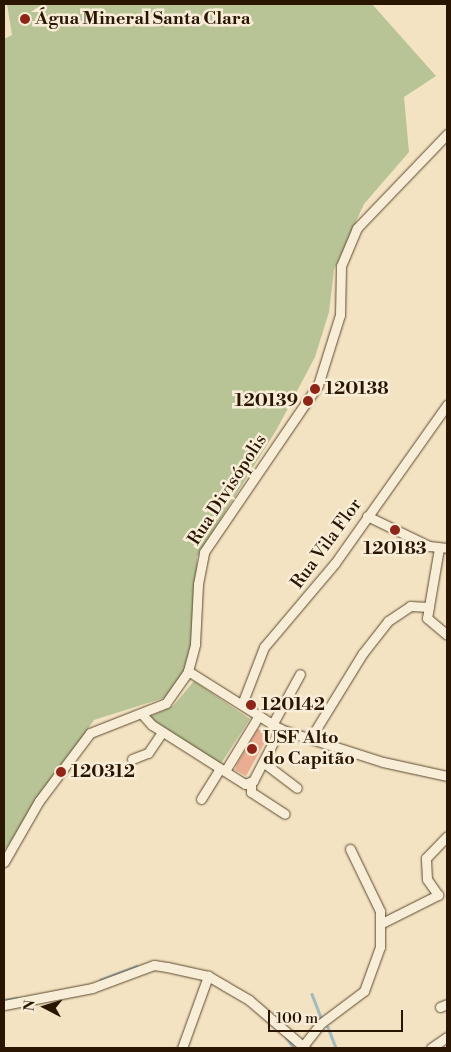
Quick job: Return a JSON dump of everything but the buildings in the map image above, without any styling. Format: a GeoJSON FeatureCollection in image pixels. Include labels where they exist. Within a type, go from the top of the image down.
{"type":"FeatureCollection","features":[{"type":"Feature","properties":{"kind":"street","name":"Rua Divisópolis"},"geometry":{"type":"LineString","coordinates":[[4,862],[39,801],[90,733],[166,703],[188,671],[195,644],[198,584],[204,552],[318,384],[340,315],[341,266],[357,228],[447,134]]}},
{"type":"Feature","properties":{"kind":"street","name":"Rua Vila Flor"},"geometry":{"type":"LineString","coordinates":[[242,704],[264,647],[307,599],[447,405]]}},
{"type":"Feature","properties":{"kind":"street"},"geometry":{"type":"LineString","coordinates":[[367,516],[443,548],[427,621],[447,635]]}},
{"type":"Feature","properties":{"kind":"street"},"geometry":{"type":"LineString","coordinates":[[310,739],[388,620],[410,606],[429,607]]}},
{"type":"Feature","properties":{"kind":"street"},"geometry":{"type":"LineString","coordinates":[[188,671],[276,727],[400,767],[447,776]]}},
{"type":"Feature","properties":{"kind":"street"},"geometry":{"type":"LineString","coordinates":[[248,784],[264,762],[276,727],[300,674]]}},
{"type":"Feature","properties":{"kind":"street"},"geometry":{"type":"LineString","coordinates":[[142,714],[162,732],[248,784],[251,792],[285,814]]}},
{"type":"Feature","properties":{"kind":"street"},"geometry":{"type":"LineString","coordinates":[[200,799],[258,717]]}},
{"type":"Feature","properties":{"kind":"street"},"geometry":{"type":"LineString","coordinates":[[132,759],[148,753],[162,732]]}},
{"type":"Feature","properties":{"kind":"street"},"geometry":{"type":"LineString","coordinates":[[264,762],[297,788]]}},
{"type":"Feature","properties":{"kind":"street"},"geometry":{"type":"LineString","coordinates":[[382,923],[438,895],[427,878],[426,858],[447,836]]}},
{"type":"Feature","properties":{"kind":"street"},"geometry":{"type":"LineString","coordinates":[[4,1005],[92,988],[154,965],[208,976],[249,1000],[304,1047],[320,1024],[364,991],[380,947],[382,923],[350,848]]}},
{"type":"Feature","properties":{"kind":"street"},"geometry":{"type":"LineString","coordinates":[[182,1048],[208,976]]}},
{"type":"Feature","properties":{"kind":"street"},"geometry":{"type":"LineString","coordinates":[[431,1048],[447,1037]]}},
{"type":"Feature","properties":{"kind":"green space"},"geometry":{"type":"Polygon","coordinates":[[[7,4],[372,4],[436,76],[404,97],[409,152],[364,204],[334,270],[329,312],[315,357],[277,429],[197,557],[199,620],[195,659],[170,696],[94,720],[4,851],[4,39],[12,35],[7,4]]]}},
{"type":"Feature","properties":{"kind":"green space"},"geometry":{"type":"Polygon","coordinates":[[[194,681],[250,719],[220,765],[149,717],[173,706],[194,681]]]}},
{"type":"Feature","properties":{"kind":"waterway"},"geometry":{"type":"LineString","coordinates":[[100,980],[136,966]]}},
{"type":"Feature","properties":{"kind":"waterway"},"geometry":{"type":"LineString","coordinates":[[312,994],[321,1017]]}},
{"type":"Feature","properties":{"kind":"waterway"},"geometry":{"type":"LineString","coordinates":[[4,1000],[17,998]]}},
{"type":"Feature","properties":{"kind":"waterway"},"geometry":{"type":"LineString","coordinates":[[328,1027],[336,1048]]}},
{"type":"Feature","properties":{"kind":"waterway"},"geometry":{"type":"LineString","coordinates":[[286,1037],[294,1048]]}},
{"type":"Feature","properties":{"kind":"place","name":"Água Mineral Santa Clara"},"geometry":{"type":"Point","coordinates":[25,19]}},
{"type":"Feature","properties":{"kind":"place","name":"120138"},"geometry":{"type":"Point","coordinates":[315,389]}},
{"type":"Feature","properties":{"kind":"place","name":"120139"},"geometry":{"type":"Point","coordinates":[308,401]}},
{"type":"Feature","properties":{"kind":"place","name":"120183"},"geometry":{"type":"Point","coordinates":[395,530]}},
{"type":"Feature","properties":{"kind":"place","name":"120142"},"geometry":{"type":"Point","coordinates":[251,705]}},
{"type":"Feature","properties":{"kind":"place","name":"USF Alto do Capitão"},"geometry":{"type":"Point","coordinates":[252,749]}},
{"type":"Feature","properties":{"kind":"place","name":"120312"},"geometry":{"type":"Point","coordinates":[61,772]}}]}
